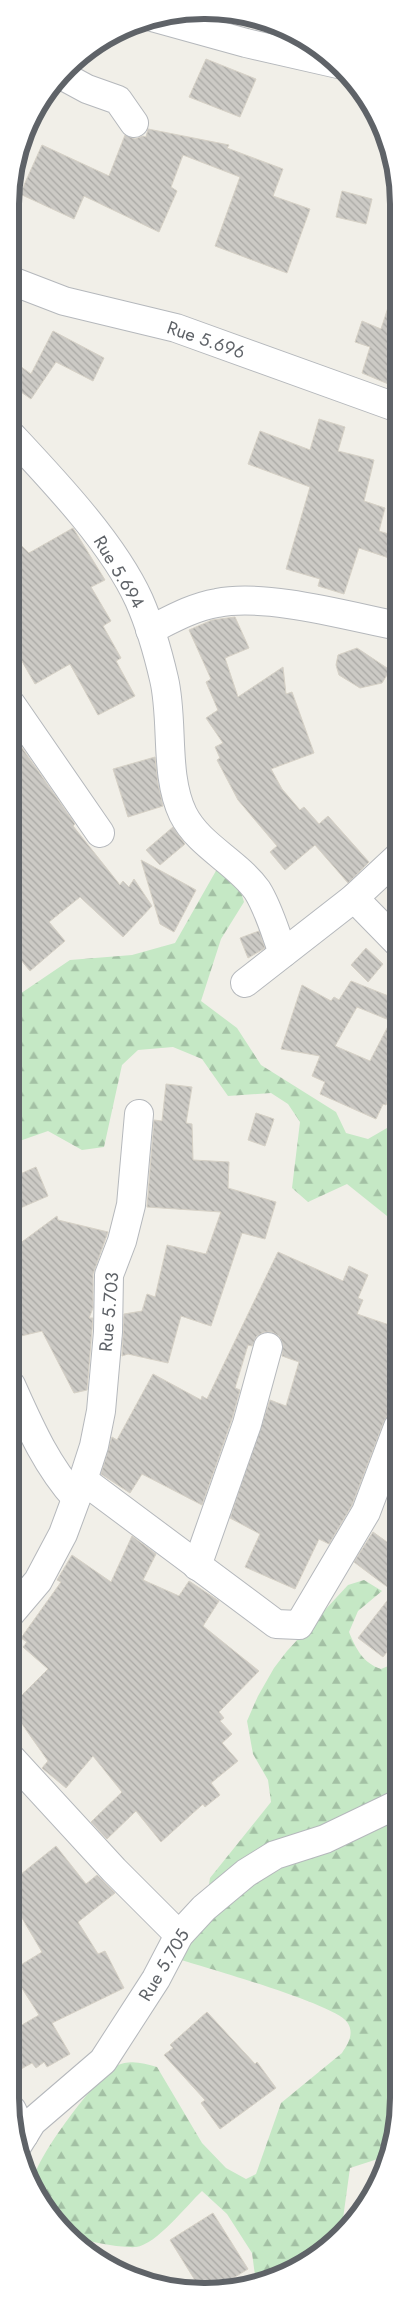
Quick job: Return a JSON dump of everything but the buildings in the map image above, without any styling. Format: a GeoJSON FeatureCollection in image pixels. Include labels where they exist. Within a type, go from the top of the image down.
{"type":"FeatureCollection","features":[{"type":"Feature","properties":{"kind":"street"},"geometry":{"type":"LineString","coordinates":[[168,22],[322,60]]}},
{"type":"Feature","properties":{"kind":"street"},"geometry":{"type":"LineString","coordinates":[[68,79],[87,89],[118,100],[134,123]]}},
{"type":"Feature","properties":{"kind":"street","name":"Rue 5.696"},"geometry":{"type":"LineString","coordinates":[[19,284],[64,301],[176,328],[390,405]]}},
{"type":"Feature","properties":{"kind":"street","name":"Rue 5.694"},"geometry":{"type":"LineString","coordinates":[[19,444],[49,475],[118,564],[138,599],[150,630],[165,681],[174,779],[183,814],[202,839],[218,850],[256,890],[267,909],[283,953]]}},
{"type":"Feature","properties":{"kind":"street"},"geometry":{"type":"LineString","coordinates":[[150,630],[190,610],[218,602],[253,600],[321,610],[390,624]]}},
{"type":"Feature","properties":{"kind":"street"},"geometry":{"type":"LineString","coordinates":[[19,716],[100,833]]}},
{"type":"Feature","properties":{"kind":"street"},"geometry":{"type":"LineString","coordinates":[[245,983],[354,898],[390,864]]}},
{"type":"Feature","properties":{"kind":"street"},"geometry":{"type":"LineString","coordinates":[[354,898],[390,935]]}},
{"type":"Feature","properties":{"kind":"street","name":"Rue 5.703"},"geometry":{"type":"LineString","coordinates":[[19,1603],[38,1581],[63,1534],[94,1446],[101,1411],[108,1332],[109,1275],[122,1242],[131,1205],[139,1114]]}},
{"type":"Feature","properties":{"kind":"street"},"geometry":{"type":"LineString","coordinates":[[197,1566],[247,1424],[268,1347]]}},
{"type":"Feature","properties":{"kind":"street"},"geometry":{"type":"LineString","coordinates":[[19,1403],[35,1439],[61,1481],[80,1489],[197,1566],[276,1624],[299,1625],[366,1512],[390,1448]]}},
{"type":"Feature","properties":{"kind":"street"},"geometry":{"type":"LineString","coordinates":[[19,1767],[114,1870],[179,1935]]}},
{"type":"Feature","properties":{"kind":"street","name":"Rue 5.705"},"geometry":{"type":"LineString","coordinates":[[23,2138],[32,2122],[104,2061],[156,1979],[179,1935],[204,1908],[246,1873],[275,1856],[325,1839],[390,1808]]}},
{"type":"Feature","properties":{"kind":"green space"},"geometry":{"type":"Polygon","coordinates":[[[217,869],[237,879],[244,902],[221,939],[201,1001],[237,1028],[261,1065],[336,1112],[346,1133],[368,1139],[387,1128],[390,1124],[390,1218],[347,1184],[308,1202],[292,1188],[300,1122],[288,1104],[271,1093],[228,1096],[202,1059],[173,1047],[138,1050],[122,1065],[104,1147],[82,1150],[48,1131],[19,1141],[19,995],[70,960],[132,955],[175,943],[217,869]]]}},
{"type":"Feature","properties":{"kind":"green space"},"geometry":{"type":"Polygon","coordinates":[[[364,1580],[382,1591],[358,1611],[349,1632],[361,1655],[369,1663],[381,1669],[390,1665],[390,2110],[387,2134],[380,2158],[350,2168],[343,2222],[336,2229],[308,2252],[287,2264],[255,2276],[252,2253],[227,2214],[202,2191],[171,2224],[144,2245],[126,2247],[90,2241],[73,2229],[57,2211],[35,2174],[45,2154],[82,2100],[116,2066],[131,2062],[157,2067],[202,2143],[226,2168],[246,2179],[256,2174],[281,2103],[342,2053],[348,2042],[351,2034],[349,2026],[337,2014],[268,1987],[178,1959],[205,1910],[210,1878],[271,1802],[268,1780],[253,1754],[247,1721],[258,1696],[274,1668],[287,1651],[348,1585],[364,1580]]]}}]}
